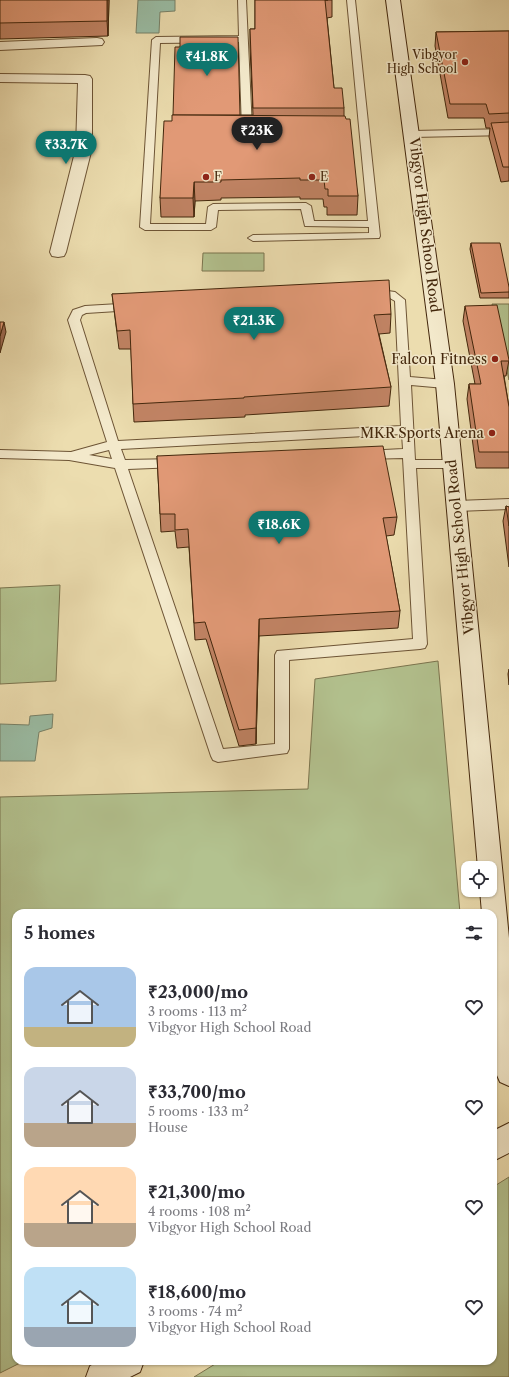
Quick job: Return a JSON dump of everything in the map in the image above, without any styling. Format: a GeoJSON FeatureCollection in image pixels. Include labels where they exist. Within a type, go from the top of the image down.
{"type":"FeatureCollection","features":[{"type":"Feature","properties":{"kind":"street","name":"Vibgyor High School Road"},"geometry":{"type":"LineString","coordinates":[[393,0],[413,134],[445,384],[494,909]]}},
{"type":"Feature","properties":{"kind":"street"},"geometry":{"type":"LineString","coordinates":[[0,46],[97,42]]}},
{"type":"Feature","properties":{"kind":"street"},"geometry":{"type":"LineString","coordinates":[[0,78],[85,79],[84,148],[58,252]]}},
{"type":"Feature","properties":{"kind":"street","name":"Vibgyor High School Road"},"geometry":{"type":"LineString","coordinates":[[497,942],[509,1073]]}},
{"type":"Feature","properties":{"kind":"street"},"geometry":{"type":"LineString","coordinates":[[497,1144],[509,1137]]}},
{"type":"Feature","properties":{"kind":"street"},"geometry":{"type":"LineString","coordinates":[[101,1377],[122,1365]]}},
{"type":"Feature","properties":{"kind":"lane"},"geometry":{"type":"LineString","coordinates":[[242,0],[247,129]]}},
{"type":"Feature","properties":{"kind":"lane"},"geometry":{"type":"LineString","coordinates":[[253,238],[375,236],[360,130],[351,0]]}},
{"type":"Feature","properties":{"kind":"lane"},"geometry":{"type":"LineString","coordinates":[[244,39],[156,40],[154,129],[145,227],[211,227],[213,206],[306,206],[309,224],[373,224]]}},
{"type":"Feature","properties":{"kind":"lane"},"geometry":{"type":"LineString","coordinates":[[413,134],[509,132]]}},
{"type":"Feature","properties":{"kind":"lane"},"geometry":{"type":"LineString","coordinates":[[373,292],[391,294],[400,300],[404,380],[420,644],[282,655],[282,749],[218,756],[120,465],[74,320],[77,313],[85,310],[373,292]]}},
{"type":"Feature","properties":{"kind":"lane"},"geometry":{"type":"LineString","coordinates":[[404,380],[445,384]]}},
{"type":"Feature","properties":{"kind":"lane"},"geometry":{"type":"LineString","coordinates":[[69,456],[114,445],[407,430]]}},
{"type":"Feature","properties":{"kind":"lane"},"geometry":{"type":"LineString","coordinates":[[313,435],[314,450]]}},
{"type":"Feature","properties":{"kind":"lane"},"geometry":{"type":"LineString","coordinates":[[236,439],[237,453]]}},
{"type":"Feature","properties":{"kind":"lane"},"geometry":{"type":"LineString","coordinates":[[0,454],[69,456],[120,465],[191,462]]}},
{"type":"Feature","properties":{"kind":"lane"},"geometry":{"type":"LineString","coordinates":[[354,456],[409,459],[452,464]]}},
{"type":"Feature","properties":{"kind":"lane"},"geometry":{"type":"LineString","coordinates":[[457,506],[509,504]]}},
{"type":"Feature","properties":{"kind":"shaded area"},"geometry":{"type":"Polygon","coordinates":[[[138,0],[175,0],[175,11],[160,12],[159,33],[136,33],[138,0]]]}},
{"type":"Feature","properties":{"kind":"shaded area"},"geometry":{"type":"Polygon","coordinates":[[[203,253],[264,253],[264,271],[202,271],[203,253]]]}},
{"type":"Feature","properties":{"kind":"shaded area"},"geometry":{"type":"Polygon","coordinates":[[[492,304],[509,304],[509,380],[492,304]]]}},
{"type":"Feature","properties":{"kind":"shaded area"},"geometry":{"type":"Polygon","coordinates":[[[60,585],[56,681],[0,684],[0,588],[60,585]]]}},
{"type":"Feature","properties":{"kind":"shaded area"},"geometry":{"type":"Polygon","coordinates":[[[438,661],[460,909],[12,909],[12,1365],[16,1365],[0,1373],[0,797],[308,789],[315,679],[438,661]]]}},
{"type":"Feature","properties":{"kind":"shaded area"},"geometry":{"type":"Polygon","coordinates":[[[53,714],[52,728],[39,732],[35,761],[0,761],[0,724],[29,725],[30,716],[53,714]]]}},
{"type":"Feature","properties":{"kind":"shaded area"},"geometry":{"type":"Polygon","coordinates":[[[509,1177],[509,1377],[194,1377],[214,1365],[497,1365],[497,1184],[509,1177]]]}},
{"type":"Feature","properties":{"kind":"building"},"geometry":{"type":"Polygon","coordinates":[[[0,0],[107,0],[107,21],[0,23],[0,0]]]}},
{"type":"Feature","properties":{"kind":"building"},"geometry":{"type":"Polygon","coordinates":[[[255,0],[325,0],[334,88],[342,88],[344,108],[253,108],[250,29],[255,29],[255,0]]]}},
{"type":"Feature","properties":{"kind":"building"},"geometry":{"type":"Polygon","coordinates":[[[509,31],[509,113],[489,114],[486,104],[450,104],[436,32],[509,31]]]}},
{"type":"Feature","properties":{"kind":"building"},"geometry":{"type":"Polygon","coordinates":[[[180,37],[238,37],[240,115],[173,115],[175,47],[180,47],[180,37]]]}},
{"type":"Feature","properties":{"kind":"building"},"geometry":{"type":"Polygon","coordinates":[[[172,115],[345,116],[346,119],[350,119],[358,196],[328,196],[328,189],[325,189],[324,180],[300,180],[300,178],[194,182],[193,198],[160,198],[164,121],[172,121],[172,115]]]}},
{"type":"Feature","properties":{"kind":"building"},"geometry":{"type":"Polygon","coordinates":[[[509,122],[509,167],[503,167],[491,123],[509,122]]]}},
{"type":"Feature","properties":{"kind":"building"},"geometry":{"type":"Polygon","coordinates":[[[471,243],[500,243],[509,292],[481,293],[471,243]]]}},
{"type":"Feature","properties":{"kind":"building"},"geometry":{"type":"Polygon","coordinates":[[[389,280],[391,314],[374,315],[391,387],[244,398],[133,404],[130,330],[117,331],[112,294],[389,280]]]}},
{"type":"Feature","properties":{"kind":"building"},"geometry":{"type":"Polygon","coordinates":[[[497,305],[509,360],[501,361],[509,407],[509,452],[479,452],[469,384],[481,384],[465,306],[497,305]]]}},
{"type":"Feature","properties":{"kind":"building"},"geometry":{"type":"Polygon","coordinates":[[[0,322],[4,322],[0,336],[0,322]]]}},
{"type":"Feature","properties":{"kind":"building"},"geometry":{"type":"Polygon","coordinates":[[[383,446],[397,517],[383,518],[400,611],[259,619],[256,728],[239,730],[205,622],[194,623],[188,529],[175,530],[175,514],[160,514],[157,456],[383,446]]]}},
{"type":"Feature","properties":{"kind":"building"},"geometry":{"type":"Polygon","coordinates":[[[506,506],[509,507],[509,526],[506,506]]]}},
{"type":"Feature","properties":{"kind":"place","name":"Vibgyor High School"},"geometry":{"type":"Point","coordinates":[465,62]}},
{"type":"Feature","properties":{"kind":"place","name":"F"},"geometry":{"type":"Point","coordinates":[206,177]}},
{"type":"Feature","properties":{"kind":"place","name":"E"},"geometry":{"type":"Point","coordinates":[312,177]}},
{"type":"Feature","properties":{"kind":"place","name":"Falcon Fitness"},"geometry":{"type":"Point","coordinates":[495,359]}},
{"type":"Feature","properties":{"kind":"place","name":"MKR Sports Arena"},"geometry":{"type":"Point","coordinates":[492,433]}}]}
